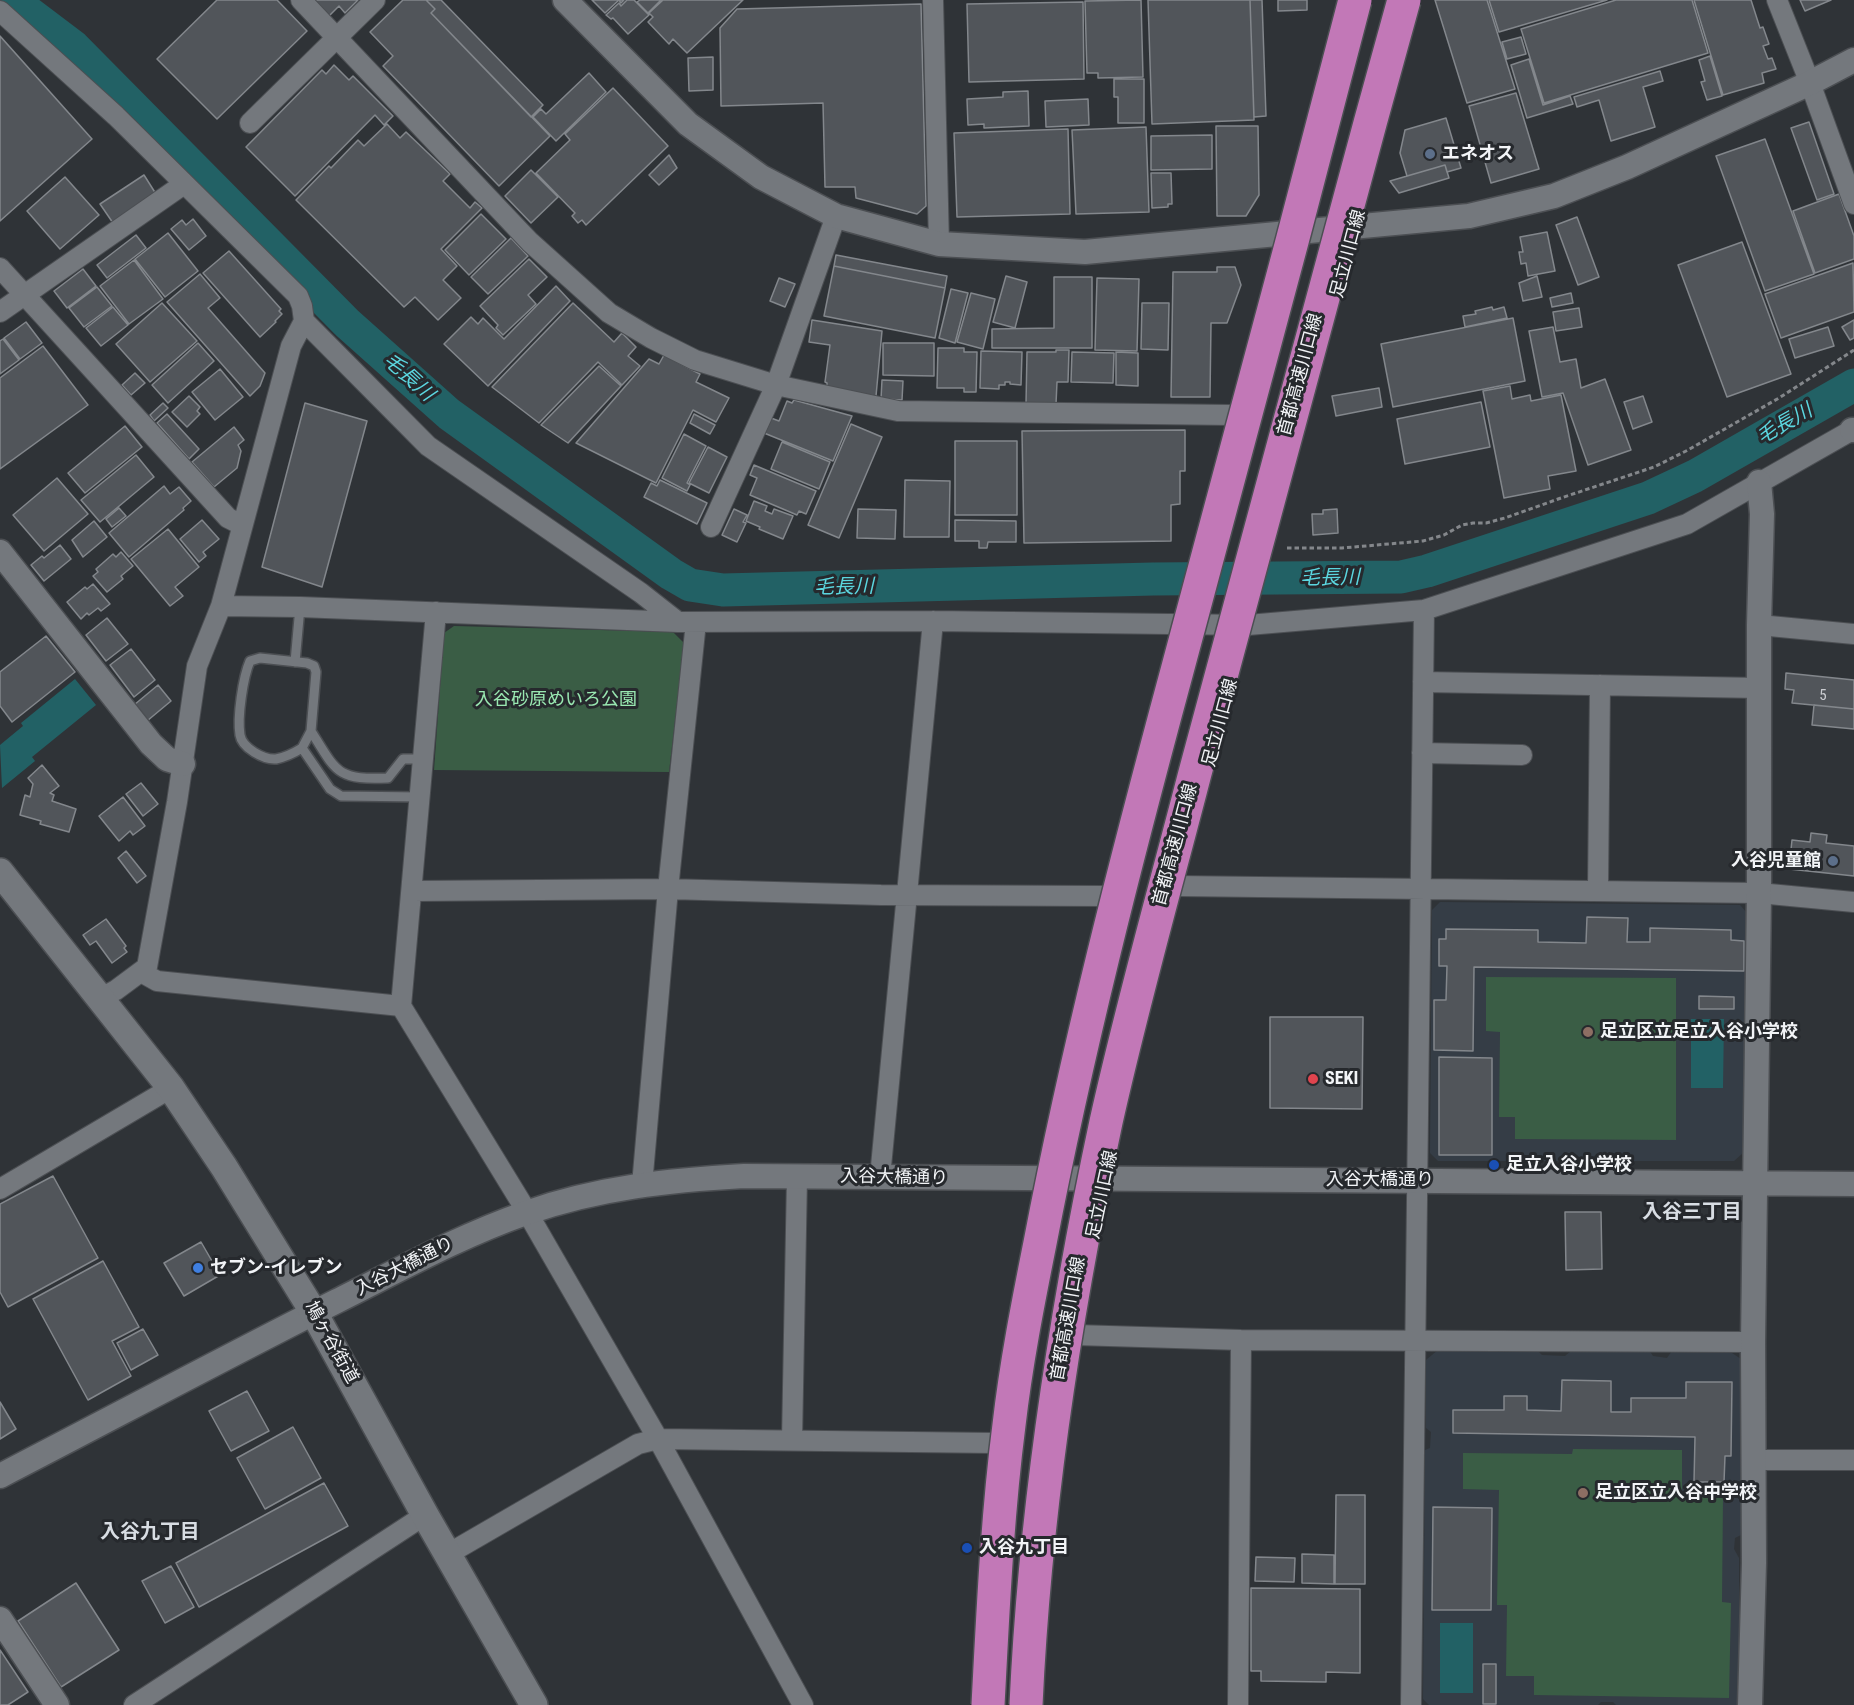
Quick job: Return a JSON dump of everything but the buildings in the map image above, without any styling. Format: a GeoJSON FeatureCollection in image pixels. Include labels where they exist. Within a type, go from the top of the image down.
{"type":"FeatureCollection","features":[{"type":"Feature","properties":{"kind":"highway"},"geometry":{"type":"LineString","coordinates":[[988,1705],[997,1552],[1007,1436],[1056,1158],[1142,800],[1242,433],[1355,0]]}},
{"type":"Feature","properties":{"kind":"highway"},"geometry":{"type":"LineString","coordinates":[[1264,509],[1307,307],[1339,190],[1385,0]]}},
{"type":"Feature","properties":{"kind":"highway","name":"首都高速川口線"},"geometry":{"type":"LineString","coordinates":[[1026,1705],[1039,1534],[1056,1392],[1080,1253],[1107,1118],[1264,509],[1404,0]]}},
{"type":"Feature","properties":{"kind":"highway"},"geometry":{"type":"LineString","coordinates":[[1003,1705],[1012,1555],[1025,1426],[1054,1242],[1079,1106],[1142,800]]}},
{"type":"Feature","properties":{"kind":"main road"},"geometry":{"type":"LineString","coordinates":[[972,1705],[982,1539],[1010,1333],[1048,1124],[1104,897],[1232,415],[1277,234],[1341,0]]}},
{"type":"Feature","properties":{"kind":"main road","name":"足立川口線"},"geometry":{"type":"LineString","coordinates":[[1039,1705],[1060,1447],[1076,1335],[1107,1179],[1140,1032],[1177,886],[1416,0]]}},
{"type":"Feature","properties":{"kind":"main road","name":"鳩ヶ谷街道"},"geometry":{"type":"LineString","coordinates":[[4,885],[101,998],[171,1088],[224,1167],[314,1313],[425,1515],[534,1705]]}},
{"type":"Feature","properties":{"kind":"street"},"geometry":{"type":"LineString","coordinates":[[301,0],[530,242],[609,313],[651,338],[696,360],[776,385],[898,411],[1232,415]]}},
{"type":"Feature","properties":{"kind":"street"},"geometry":{"type":"LineString","coordinates":[[250,123],[375,0]]}},
{"type":"Feature","properties":{"kind":"street"},"geometry":{"type":"LineString","coordinates":[[565,0],[688,124],[761,177],[837,216],[939,244],[1085,252],[1469,216],[1554,196],[1627,167],[1810,83],[1854,60]]}},
{"type":"Feature","properties":{"kind":"street"},"geometry":{"type":"LineString","coordinates":[[933,0],[939,244]]}},
{"type":"Feature","properties":{"kind":"street"},"geometry":{"type":"LineString","coordinates":[[1777,0],[1854,204]]}},
{"type":"Feature","properties":{"kind":"street"},"geometry":{"type":"LineString","coordinates":[[0,11],[116,116],[298,296],[304,321],[291,346],[221,606],[196,666],[183,764],[147,967],[101,998]]}},
{"type":"Feature","properties":{"kind":"street"},"geometry":{"type":"LineString","coordinates":[[0,312],[184,184]]}},
{"type":"Feature","properties":{"kind":"street"},"geometry":{"type":"LineString","coordinates":[[711,526],[776,385],[837,216]]}},
{"type":"Feature","properties":{"kind":"street"},"geometry":{"type":"LineString","coordinates":[[0,268],[228,518],[242,525]]}},
{"type":"Feature","properties":{"kind":"street"},"geometry":{"type":"LineString","coordinates":[[304,321],[428,446],[641,593],[687,622]]}},
{"type":"Feature","properties":{"kind":"street"},"geometry":{"type":"LineString","coordinates":[[221,606],[687,622],[933,621],[1248,625],[1424,610],[1687,524],[1853,430]]}},
{"type":"Feature","properties":{"kind":"street"},"geometry":{"type":"LineString","coordinates":[[1750,1705],[1754,1563],[1753,1342],[1762,514],[1759,482]]}},
{"type":"Feature","properties":{"kind":"street"},"geometry":{"type":"LineString","coordinates":[[0,552],[151,744],[167,759],[183,764]]}},
{"type":"Feature","properties":{"kind":"street"},"geometry":{"type":"LineString","coordinates":[[1411,1705],[1424,610]]}},
{"type":"Feature","properties":{"kind":"street"},"geometry":{"type":"LineString","coordinates":[[436,612],[401,1006],[527,1212],[658,1439],[803,1705]]}},
{"type":"Feature","properties":{"kind":"street"},"geometry":{"type":"LineString","coordinates":[[880,1178],[933,621]]}},
{"type":"Feature","properties":{"kind":"street"},"geometry":{"type":"LineString","coordinates":[[642,1185],[668,889],[687,622]]}},
{"type":"Feature","properties":{"kind":"street"},"geometry":{"type":"LineString","coordinates":[[1759,625],[1854,634]]}},
{"type":"Feature","properties":{"kind":"street"},"geometry":{"type":"LineString","coordinates":[[1423,682],[1759,688]]}},
{"type":"Feature","properties":{"kind":"street"},"geometry":{"type":"LineString","coordinates":[[1598,890],[1600,685]]}},
{"type":"Feature","properties":{"kind":"street"},"geometry":{"type":"LineString","coordinates":[[1422,753],[1522,754]]}},
{"type":"Feature","properties":{"kind":"street"},"geometry":{"type":"LineString","coordinates":[[1177,886],[1759,893],[1854,902]]}},
{"type":"Feature","properties":{"kind":"street"},"geometry":{"type":"LineString","coordinates":[[412,891],[668,889],[1104,897]]}},
{"type":"Feature","properties":{"kind":"street"},"geometry":{"type":"LineString","coordinates":[[141,972],[158,981],[401,1006]]}},
{"type":"Feature","properties":{"kind":"street"},"geometry":{"type":"LineString","coordinates":[[0,1189],[171,1088]]}},
{"type":"Feature","properties":{"kind":"street"},"geometry":{"type":"LineString","coordinates":[[792,1440],[797,1177]]}},
{"type":"Feature","properties":{"kind":"street","name":"入谷大橋通り"},"geometry":{"type":"LineString","coordinates":[[0,1476],[475,1232],[527,1212],[582,1197],[642,1185],[694,1179],[797,1177],[1854,1184]]}},
{"type":"Feature","properties":{"kind":"street"},"geometry":{"type":"LineString","coordinates":[[1076,1335],[1241,1340],[1753,1342]]}},
{"type":"Feature","properties":{"kind":"street"},"geometry":{"type":"LineString","coordinates":[[1238,1705],[1241,1340]]}},
{"type":"Feature","properties":{"kind":"street"},"geometry":{"type":"LineString","coordinates":[[448,1554],[638,1444],[658,1439],[995,1443]]}},
{"type":"Feature","properties":{"kind":"street"},"geometry":{"type":"LineString","coordinates":[[1753,1460],[1854,1460]]}},
{"type":"Feature","properties":{"kind":"street"},"geometry":{"type":"LineString","coordinates":[[134,1705],[425,1515]]}},
{"type":"Feature","properties":{"kind":"street"},"geometry":{"type":"LineString","coordinates":[[0,1619],[57,1705]]}},
{"type":"Feature","properties":{"kind":"lane"},"geometry":{"type":"LineString","coordinates":[[295,662],[300,607]]}},
{"type":"Feature","properties":{"kind":"lane"},"geometry":{"type":"LineString","coordinates":[[260,658],[295,662],[314,666],[316,672],[311,731],[302,748],[291,755],[274,759],[251,751],[240,737],[245,673],[250,661],[260,658]]}},
{"type":"Feature","properties":{"kind":"lane"},"geometry":{"type":"LineString","coordinates":[[311,731],[338,770],[350,777],[388,778],[403,759],[423,759]]}},
{"type":"Feature","properties":{"kind":"lane"},"geometry":{"type":"LineString","coordinates":[[302,748],[330,789],[341,796],[420,797]]}},
{"type":"Feature","properties":{"kind":"path"},"geometry":{"type":"LineString","coordinates":[[1287,548],[1342,548],[1424,541],[1444,535],[1462,525],[1473,522],[1486,523],[1505,518],[1654,467],[1779,398],[1854,350]]}},
{"type":"Feature","properties":{"kind":"shaded area","name":"足立区立足立入谷小学校"},"geometry":{"type":"Polygon","coordinates":[[[1440,902],[1740,905],[1747,913],[1744,1152],[1734,1161],[1438,1161],[1430,1153],[1432,910],[1440,902]]]}},
{"type":"Feature","properties":{"kind":"shaded area","name":"足立区立入谷中学校"},"geometry":{"type":"Polygon","coordinates":[[[1438,1350],[1537,1350],[1542,1355],[1565,1356],[1571,1351],[1649,1350],[1653,1356],[1667,1358],[1672,1351],[1729,1351],[1741,1359],[1741,1535],[1735,1538],[1734,1549],[1739,1558],[1739,1702],[1736,1705],[1616,1705],[1613,1702],[1601,1702],[1598,1705],[1429,1705],[1423,1699],[1425,1450],[1430,1448],[1431,1432],[1426,1428],[1426,1360],[1438,1350]]]}},
{"type":"Feature","properties":{"kind":"green space","name":"入谷砂原めいろ公園"},"geometry":{"type":"Polygon","coordinates":[[[454,626],[673,632],[684,643],[669,772],[434,770],[444,633],[454,626]]]}},
{"type":"Feature","properties":{"kind":"green space"},"geometry":{"type":"Polygon","coordinates":[[[1486,977],[1676,978],[1676,1140],[1515,1139],[1515,1117],[1499,1117],[1500,1032],[1486,1031],[1486,977]]]}},
{"type":"Feature","properties":{"kind":"green space"},"geometry":{"type":"Polygon","coordinates":[[[1573,1449],[1682,1450],[1682,1496],[1723,1497],[1722,1602],[1731,1603],[1729,1698],[1534,1695],[1534,1676],[1506,1676],[1507,1605],[1497,1605],[1499,1490],[1463,1489],[1463,1453],[1572,1454],[1573,1449]]]}},
{"type":"Feature","properties":{"kind":"water"},"geometry":{"type":"Polygon","coordinates":[[[75,679],[96,705],[32,757],[35,761],[2,788],[0,745],[23,726],[21,723],[75,679]]]}},
{"type":"Feature","properties":{"kind":"water"},"geometry":{"type":"Polygon","coordinates":[[[1691,1019],[1724,1019],[1723,1088],[1691,1088],[1691,1019]]]}},
{"type":"Feature","properties":{"kind":"water"},"geometry":{"type":"Polygon","coordinates":[[[1440,1623],[1473,1623],[1473,1693],[1440,1693],[1440,1623]]]}},
{"type":"Feature","properties":{"kind":"waterway","name":"毛長川"},"geometry":{"type":"LineString","coordinates":[[12,0],[74,47],[347,323],[449,414],[671,574],[690,585],[723,590],[1153,579],[1401,577],[1427,571],[1648,498],[1695,476],[1854,385]]}},
{"type":"Feature","properties":{"kind":"place","name":"エネオス"},"geometry":{"type":"Point","coordinates":[1430,154]}},
{"type":"Feature","properties":{"kind":"place","name":"入谷児童館"},"geometry":{"type":"Point","coordinates":[1833,861]}},
{"type":"Feature","properties":{"kind":"place","name":"足立区立足立入谷小学校"},"geometry":{"type":"Point","coordinates":[1588,1032]}},
{"type":"Feature","properties":{"kind":"place","name":"SEKI"},"geometry":{"type":"Point","coordinates":[1313,1079]}},
{"type":"Feature","properties":{"kind":"place","name":"足立入谷小学校"},"geometry":{"type":"Point","coordinates":[1494,1165]}},
{"type":"Feature","properties":{"kind":"place","name":"セブン-イレブン"},"geometry":{"type":"Point","coordinates":[198,1268]}},
{"type":"Feature","properties":{"kind":"place","name":"足立区立入谷中学校"},"geometry":{"type":"Point","coordinates":[1583,1493]}},
{"type":"Feature","properties":{"kind":"place","name":"入谷九丁目"},"geometry":{"type":"Point","coordinates":[967,1548]}},
{"type":"Feature","properties":{"kind":"district","name":"入谷三丁目"},"geometry":{"type":"Point","coordinates":[1692,1213]}},
{"type":"Feature","properties":{"kind":"district","name":"入谷九丁目"},"geometry":{"type":"Point","coordinates":[150,1533]}}]}
